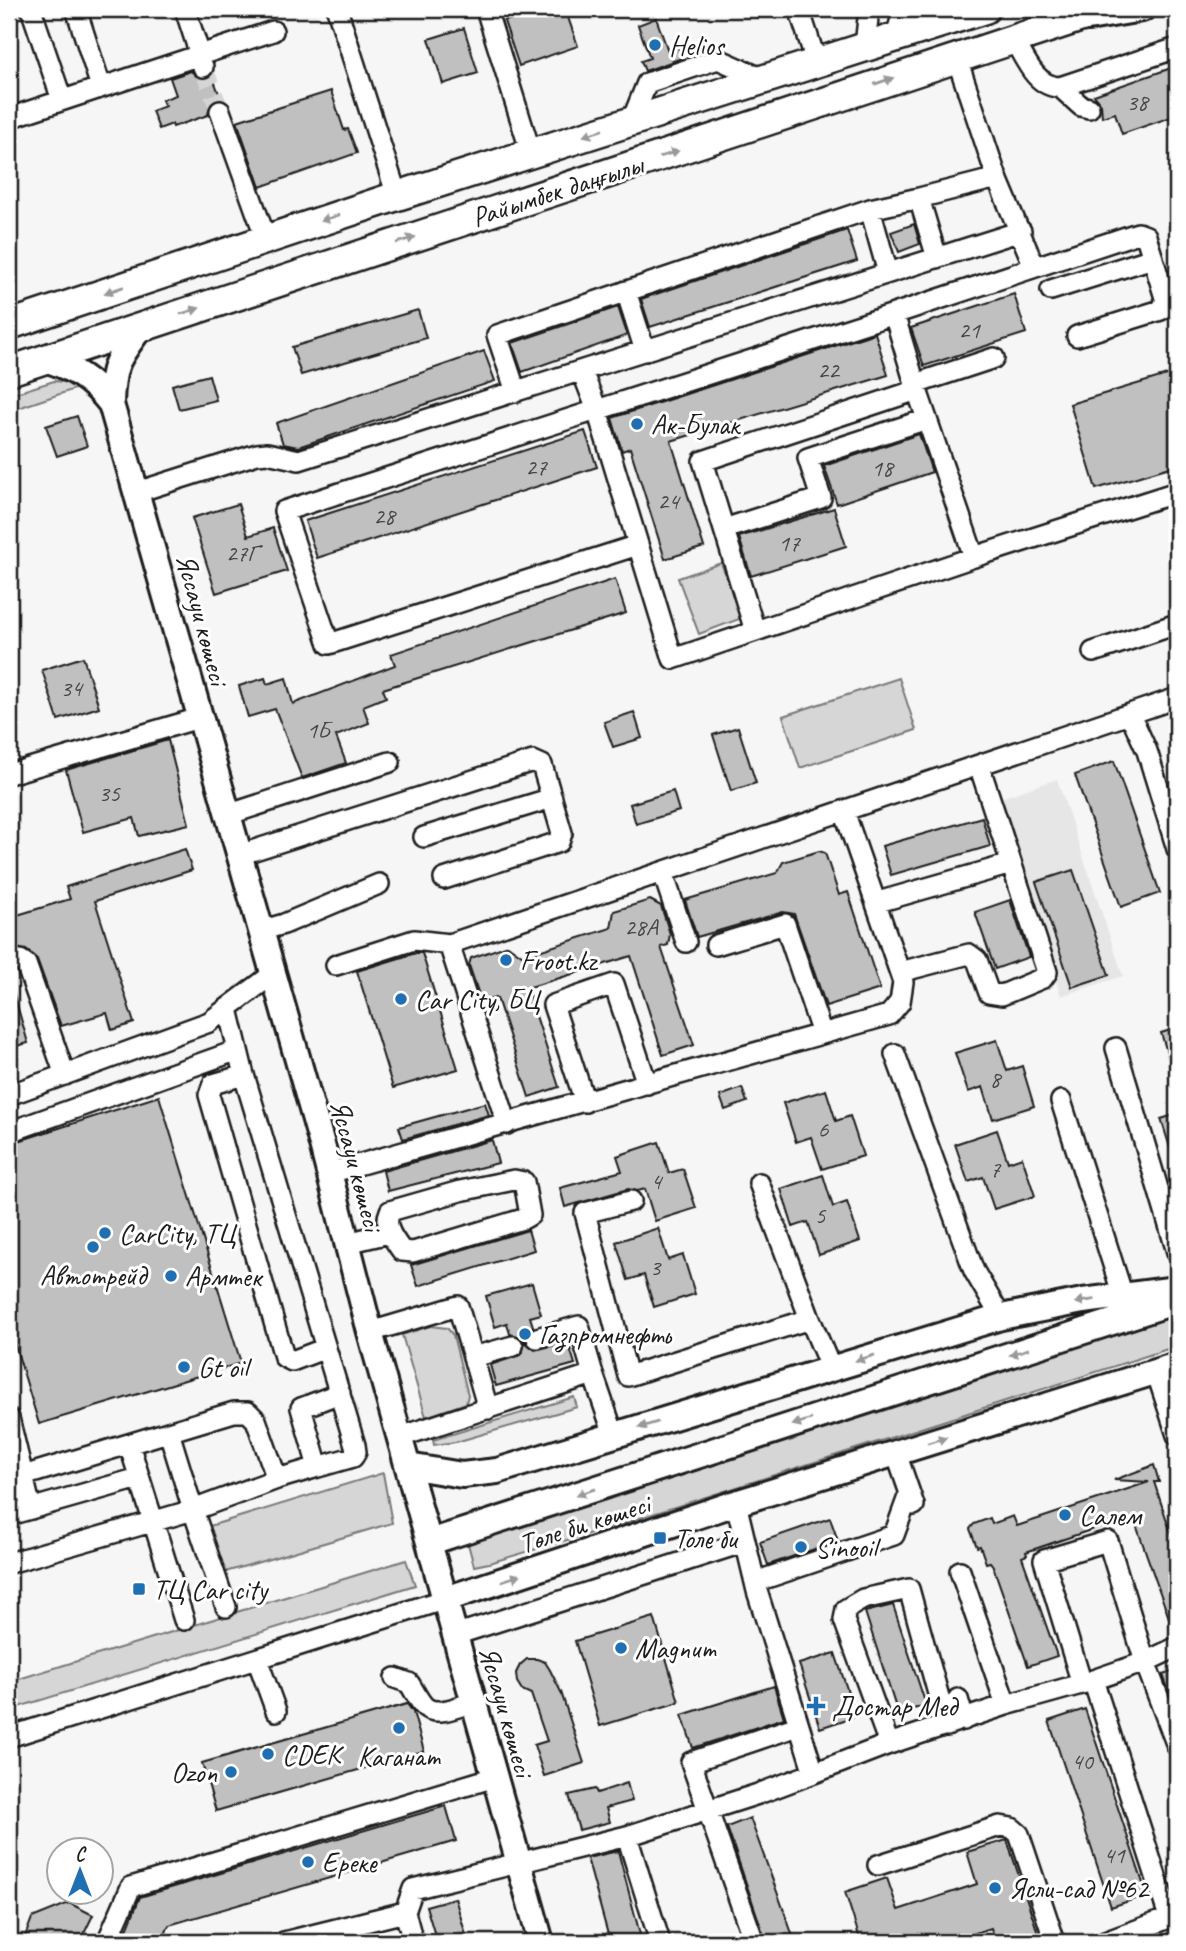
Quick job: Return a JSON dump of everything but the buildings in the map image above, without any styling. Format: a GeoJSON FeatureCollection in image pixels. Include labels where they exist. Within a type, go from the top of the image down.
{"type":"FeatureCollection","features":[{"type":"Feature","properties":{"kind":"highway","name":"Райымбек даңғылы"},"geometry":{"type":"LineString","coordinates":[[9,325],[761,78],[985,9]]}},
{"type":"Feature","properties":{"kind":"highway","name":"Райымбек даңғылы"},"geometry":{"type":"LineString","coordinates":[[9,371],[956,56],[1106,9]]}},
{"type":"Feature","properties":{"kind":"main road"},"geometry":{"type":"LineString","coordinates":[[1066,21],[1142,9]]}},
{"type":"Feature","properties":{"kind":"main road"},"geometry":{"type":"LineString","coordinates":[[111,404],[112,373],[139,328]]}},
{"type":"Feature","properties":{"kind":"main road"},"geometry":{"type":"LineString","coordinates":[[45,359],[83,375],[111,404]]}},
{"type":"Feature","properties":{"kind":"main road","name":"Яссауи көшесі"},"geometry":{"type":"LineString","coordinates":[[111,404],[329,1173],[370,1332],[541,1942]]}},
{"type":"Feature","properties":{"kind":"main road"},"geometry":{"type":"LineString","coordinates":[[408,1466],[462,1475],[497,1471],[1001,1317],[1083,1301],[1177,1289]]}},
{"type":"Feature","properties":{"kind":"main road","name":"Төле би көшесі"},"geometry":{"type":"LineString","coordinates":[[430,1542],[1177,1301]]}},
{"type":"Feature","properties":{"kind":"main road","name":"Төле би көшесі"},"geometry":{"type":"LineString","coordinates":[[446,1599],[736,1503],[1167,1368]]}},
{"type":"Feature","properties":{"kind":"street"},"geometry":{"type":"LineString","coordinates":[[32,9],[62,100]]}},
{"type":"Feature","properties":{"kind":"street"},"geometry":{"type":"LineString","coordinates":[[76,9],[101,87]]}},
{"type":"Feature","properties":{"kind":"street"},"geometry":{"type":"LineString","coordinates":[[186,9],[202,61]]}},
{"type":"Feature","properties":{"kind":"street"},"geometry":{"type":"LineString","coordinates":[[337,9],[397,196]]}},
{"type":"Feature","properties":{"kind":"street"},"geometry":{"type":"LineString","coordinates":[[486,9],[531,153]]}},
{"type":"Feature","properties":{"kind":"street"},"geometry":{"type":"LineString","coordinates":[[799,9],[816,61]]}},
{"type":"Feature","properties":{"kind":"street"},"geometry":{"type":"LineString","coordinates":[[864,46],[869,9]]}},
{"type":"Feature","properties":{"kind":"street"},"geometry":{"type":"LineString","coordinates":[[896,36],[904,9]]}},
{"type":"Feature","properties":{"kind":"street"},"geometry":{"type":"LineString","coordinates":[[9,118],[101,87],[202,61],[273,32]]}},
{"type":"Feature","properties":{"kind":"street"},"geometry":{"type":"LineString","coordinates":[[1013,38],[1040,82],[1050,88],[1060,88],[1177,48]]}},
{"type":"Feature","properties":{"kind":"street"},"geometry":{"type":"LineString","coordinates":[[956,56],[997,178],[1034,266]]}},
{"type":"Feature","properties":{"kind":"street"},"geometry":{"type":"LineString","coordinates":[[1060,88],[1081,106],[1089,108]]}},
{"type":"Feature","properties":{"kind":"street"},"geometry":{"type":"LineString","coordinates":[[220,111],[266,239]]}},
{"type":"Feature","properties":{"kind":"street"},"geometry":{"type":"LineString","coordinates":[[516,392],[497,335],[870,209],[997,178]]}},
{"type":"Feature","properties":{"kind":"street"},"geometry":{"type":"LineString","coordinates":[[919,198],[937,258]]}},
{"type":"Feature","properties":{"kind":"street"},"geometry":{"type":"LineString","coordinates":[[870,209],[888,273]]}},
{"type":"Feature","properties":{"kind":"street"},"geometry":{"type":"LineString","coordinates":[[136,492],[257,454],[267,453],[299,460],[1021,231]]}},
{"type":"Feature","properties":{"kind":"street"},"geometry":{"type":"LineString","coordinates":[[638,545],[329,644],[284,511],[894,314],[1034,266],[1139,233],[1146,236],[1166,301],[1161,310],[1077,335]]}},
{"type":"Feature","properties":{"kind":"street"},"geometry":{"type":"LineString","coordinates":[[1051,290],[1153,258]]}},
{"type":"Feature","properties":{"kind":"street"},"geometry":{"type":"LineString","coordinates":[[626,291],[645,351]]}},
{"type":"Feature","properties":{"kind":"street"},"geometry":{"type":"LineString","coordinates":[[9,317],[78,302]]}},
{"type":"Feature","properties":{"kind":"street"},"geometry":{"type":"LineString","coordinates":[[894,314],[974,557]]}},
{"type":"Feature","properties":{"kind":"street"},"geometry":{"type":"LineString","coordinates":[[755,631],[703,461],[993,358]]}},
{"type":"Feature","properties":{"kind":"street"},"geometry":{"type":"LineString","coordinates":[[582,371],[597,410],[673,659],[974,557],[1177,492]]}},
{"type":"Feature","properties":{"kind":"street"},"geometry":{"type":"LineString","coordinates":[[724,529],[821,498],[808,458],[927,419]]}},
{"type":"Feature","properties":{"kind":"street"},"geometry":{"type":"LineString","coordinates":[[1093,652],[1177,624]]}},
{"type":"Feature","properties":{"kind":"street"},"geometry":{"type":"LineString","coordinates":[[336,965],[414,940],[449,944],[1177,698]]}},
{"type":"Feature","properties":{"kind":"street"},"geometry":{"type":"LineString","coordinates":[[1130,714],[1147,751],[1177,849]]}},
{"type":"Feature","properties":{"kind":"street"},"geometry":{"type":"LineString","coordinates":[[9,774],[199,718]]}},
{"type":"Feature","properties":{"kind":"street"},"geometry":{"type":"LineString","coordinates":[[239,855],[534,761],[542,765],[562,833],[559,842],[444,879]]}},
{"type":"Feature","properties":{"kind":"street"},"geometry":{"type":"LineString","coordinates":[[227,815],[390,762]]}},
{"type":"Feature","properties":{"kind":"street"},"geometry":{"type":"LineString","coordinates":[[900,972],[969,954],[978,960],[989,993],[1002,995],[1043,978],[1047,972],[979,765]]}},
{"type":"Feature","properties":{"kind":"street"},"geometry":{"type":"LineString","coordinates":[[424,837],[552,798]]}},
{"type":"Feature","properties":{"kind":"street"},"geometry":{"type":"LineString","coordinates":[[329,1173],[648,1084],[752,1049],[822,1034],[889,1015],[900,1002],[903,982],[878,902],[844,811]]}},
{"type":"Feature","properties":{"kind":"street"},"geometry":{"type":"LineString","coordinates":[[878,902],[1011,864]]}},
{"type":"Feature","properties":{"kind":"street"},"geometry":{"type":"LineString","coordinates":[[663,873],[686,942]]}},
{"type":"Feature","properties":{"kind":"street"},"geometry":{"type":"LineString","coordinates":[[260,931],[284,924],[379,884]]}},
{"type":"Feature","properties":{"kind":"street"},"geometry":{"type":"LineString","coordinates":[[716,945],[785,924],[822,1034]]}},
{"type":"Feature","properties":{"kind":"street"},"geometry":{"type":"LineString","coordinates":[[449,944],[507,1124]]}},
{"type":"Feature","properties":{"kind":"street"},"geometry":{"type":"LineString","coordinates":[[9,960],[20,960],[26,964],[65,1075]]}},
{"type":"Feature","properties":{"kind":"street"},"geometry":{"type":"LineString","coordinates":[[9,1095],[209,1022],[273,974]]}},
{"type":"Feature","properties":{"kind":"street"},"geometry":{"type":"LineString","coordinates":[[585,1102],[553,1005],[614,984],[648,1084]]}},
{"type":"Feature","properties":{"kind":"street"},"geometry":{"type":"LineString","coordinates":[[9,1563],[193,1510],[277,1479],[353,1457],[356,1452],[244,1075],[228,1009]]}},
{"type":"Feature","properties":{"kind":"street"},"geometry":{"type":"LineString","coordinates":[[1116,1048],[1177,1251]]}},
{"type":"Feature","properties":{"kind":"street"},"geometry":{"type":"LineString","coordinates":[[9,1132],[238,1050]]}},
{"type":"Feature","properties":{"kind":"street"},"geometry":{"type":"LineString","coordinates":[[895,1054],[974,1270],[1001,1317]]}},
{"type":"Feature","properties":{"kind":"street"},"geometry":{"type":"LineString","coordinates":[[244,1075],[213,1084],[209,1095],[284,1357],[292,1361],[326,1348]]}},
{"type":"Feature","properties":{"kind":"street"},"geometry":{"type":"LineString","coordinates":[[1061,1101],[1123,1296]]}},
{"type":"Feature","properties":{"kind":"street"},"geometry":{"type":"LineString","coordinates":[[500,1182],[524,1182],[530,1215],[523,1219],[413,1252],[402,1251],[389,1233],[387,1219],[390,1211],[500,1182]]}},
{"type":"Feature","properties":{"kind":"street"},"geometry":{"type":"LineString","coordinates":[[759,1183],[831,1369]]}},
{"type":"Feature","properties":{"kind":"street"},"geometry":{"type":"LineString","coordinates":[[631,1201],[586,1213],[628,1376],[810,1319]]}},
{"type":"Feature","properties":{"kind":"street"},"geometry":{"type":"LineString","coordinates":[[347,1243],[389,1233]]}},
{"type":"Feature","properties":{"kind":"street"},"geometry":{"type":"LineString","coordinates":[[370,1332],[458,1306],[488,1409]]}},
{"type":"Feature","properties":{"kind":"street"},"geometry":{"type":"LineString","coordinates":[[537,1338],[579,1326],[614,1435]]}},
{"type":"Feature","properties":{"kind":"street"},"geometry":{"type":"LineString","coordinates":[[473,1357],[513,1346]]}},
{"type":"Feature","properties":{"kind":"street"},"geometry":{"type":"LineString","coordinates":[[1167,1368],[1177,1434]]}},
{"type":"Feature","properties":{"kind":"street"},"geometry":{"type":"LineString","coordinates":[[400,1437],[593,1374]]}},
{"type":"Feature","properties":{"kind":"street"},"geometry":{"type":"LineString","coordinates":[[318,1467],[301,1408],[340,1393]]}},
{"type":"Feature","properties":{"kind":"street"},"geometry":{"type":"LineString","coordinates":[[23,1476],[234,1412],[248,1412],[256,1420],[277,1479]]}},
{"type":"Feature","properties":{"kind":"street"},"geometry":{"type":"LineString","coordinates":[[9,1418],[31,1508]]}},
{"type":"Feature","properties":{"kind":"street"},"geometry":{"type":"LineString","coordinates":[[169,1432],[226,1607]]}},
{"type":"Feature","properties":{"kind":"street"},"geometry":{"type":"LineString","coordinates":[[129,1444],[184,1620]]}},
{"type":"Feature","properties":{"kind":"street"},"geometry":{"type":"LineString","coordinates":[[755,1582],[894,1535],[913,1502],[896,1453]]}},
{"type":"Feature","properties":{"kind":"street"},"geometry":{"type":"LineString","coordinates":[[9,1515],[139,1478]]}},
{"type":"Feature","properties":{"kind":"street"},"geometry":{"type":"LineString","coordinates":[[736,1503],[755,1582],[814,1773]]}},
{"type":"Feature","properties":{"kind":"street"},"geometry":{"type":"LineString","coordinates":[[1105,1942],[1173,1916],[1044,1560],[1108,1541],[1139,1664]]}},
{"type":"Feature","properties":{"kind":"street"},"geometry":{"type":"LineString","coordinates":[[455,1635],[745,1542]]}},
{"type":"Feature","properties":{"kind":"street"},"geometry":{"type":"LineString","coordinates":[[960,1571],[1006,1705]]}},
{"type":"Feature","properties":{"kind":"street"},"geometry":{"type":"LineString","coordinates":[[889,1745],[844,1620],[846,1609],[863,1599],[909,1589],[956,1723]]}},
{"type":"Feature","properties":{"kind":"street","name":"Төле би көшесі"},"geometry":{"type":"LineString","coordinates":[[9,1737],[446,1599]]}},
{"type":"Feature","properties":{"kind":"street"},"geometry":{"type":"LineString","coordinates":[[1127,1647],[1139,1664],[1177,1746]]}},
{"type":"Feature","properties":{"kind":"street"},"geometry":{"type":"LineString","coordinates":[[413,1942],[405,1912],[413,1889],[627,1836],[706,1811],[1006,1705],[1139,1664],[1177,1647]]}},
{"type":"Feature","properties":{"kind":"street"},"geometry":{"type":"LineString","coordinates":[[257,1658],[276,1711]]}},
{"type":"Feature","properties":{"kind":"street"},"geometry":{"type":"LineString","coordinates":[[396,1678],[409,1683],[422,1705],[431,1710],[443,1710],[474,1702]]}},
{"type":"Feature","properties":{"kind":"street"},"geometry":{"type":"LineString","coordinates":[[956,1723],[958,1699]]}},
{"type":"Feature","properties":{"kind":"street"},"geometry":{"type":"LineString","coordinates":[[754,1942],[691,1762],[798,1726]]}},
{"type":"Feature","properties":{"kind":"street"},"geometry":{"type":"LineString","coordinates":[[107,1942],[131,1887],[495,1776]]}},
{"type":"Feature","properties":{"kind":"street"},"geometry":{"type":"LineString","coordinates":[[878,1864],[1000,1826],[1012,1828],[1019,1834],[1055,1942]]}},
{"type":"Feature","properties":{"kind":"street"},"geometry":{"type":"LineString","coordinates":[[627,1836],[660,1942]]}},
{"type":"Feature","properties":{"kind":"street"},"geometry":{"type":"LineString","coordinates":[[284,1942],[405,1912]]}},
{"type":"Feature","properties":{"kind":"shaded area"},"geometry":{"type":"Polygon","coordinates":[[[54,381],[76,383],[78,388],[9,411],[9,395],[54,381]]]}},
{"type":"Feature","properties":{"kind":"shaded area"},"geometry":{"type":"Polygon","coordinates":[[[721,563],[742,618],[699,634],[678,578],[721,563]]]}},
{"type":"Feature","properties":{"kind":"shaded area"},"geometry":{"type":"Polygon","coordinates":[[[899,678],[916,730],[800,768],[783,716],[899,678]]]}},
{"type":"Feature","properties":{"kind":"shaded area"},"geometry":{"type":"Polygon","coordinates":[[[1057,779],[1123,976],[1061,996],[995,800],[1057,779]]]}},
{"type":"Feature","properties":{"kind":"shaded area"},"geometry":{"type":"Polygon","coordinates":[[[1177,1314],[1177,1346],[625,1523],[474,1566],[467,1540],[1177,1314]]]}},
{"type":"Feature","properties":{"kind":"shaded area"},"geometry":{"type":"Polygon","coordinates":[[[430,1326],[447,1328],[453,1335],[468,1395],[466,1403],[426,1417],[402,1335],[430,1326]]]}},
{"type":"Feature","properties":{"kind":"shaded area"},"geometry":{"type":"Polygon","coordinates":[[[574,1397],[577,1407],[456,1442],[434,1445],[433,1440],[574,1397]]]}},
{"type":"Feature","properties":{"kind":"shaded area"},"geometry":{"type":"Polygon","coordinates":[[[383,1473],[392,1523],[215,1575],[200,1529],[383,1473]]]}},
{"type":"Feature","properties":{"kind":"shaded area"},"geometry":{"type":"Polygon","coordinates":[[[406,1560],[415,1585],[9,1710],[9,1682],[406,1560]]]}},
{"type":"Feature","properties":{"kind":"tunnel"},"geometry":{"type":"LineString","coordinates":[[203,67],[220,111]]}},
{"type":"Feature","properties":{"kind":"place","name":"Helios"},"geometry":{"type":"Point","coordinates":[655,45]}},
{"type":"Feature","properties":{"kind":"place","name":"Ак-Булак"},"geometry":{"type":"Point","coordinates":[637,424]}},
{"type":"Feature","properties":{"kind":"place","name":"Froot.kz"},"geometry":{"type":"Point","coordinates":[506,960]}},
{"type":"Feature","properties":{"kind":"place","name":"Car City, БЦ"},"geometry":{"type":"Point","coordinates":[401,999]}},
{"type":"Feature","properties":{"kind":"place","name":"CarCity, ТЦ"},"geometry":{"type":"Point","coordinates":[105,1233]}},
{"type":"Feature","properties":{"kind":"place","name":"Автотрейд"},"geometry":{"type":"Point","coordinates":[93,1247]}},
{"type":"Feature","properties":{"kind":"place","name":"Армтек"},"geometry":{"type":"Point","coordinates":[171,1276]}},
{"type":"Feature","properties":{"kind":"place","name":"Газпромнефть"},"geometry":{"type":"Point","coordinates":[525,1334]}},
{"type":"Feature","properties":{"kind":"place","name":"Gt oil"},"geometry":{"type":"Point","coordinates":[184,1367]}},
{"type":"Feature","properties":{"kind":"place","name":"Салем"},"geometry":{"type":"Point","coordinates":[1065,1515]}},
{"type":"Feature","properties":{"kind":"place","name":"Толе би"},"geometry":{"type":"Point","coordinates":[660,1538]}},
{"type":"Feature","properties":{"kind":"place","name":"Sinooil"},"geometry":{"type":"Point","coordinates":[801,1547]}},
{"type":"Feature","properties":{"kind":"place","name":"ТЦ Car city"},"geometry":{"type":"Point","coordinates":[139,1589]}},
{"type":"Feature","properties":{"kind":"place","name":"Magnum"},"geometry":{"type":"Point","coordinates":[621,1648]}},
{"type":"Feature","properties":{"kind":"place","name":"Достар Мед"},"geometry":{"type":"Point","coordinates":[816,1706]}},
{"type":"Feature","properties":{"kind":"place","name":"Каганат"},"geometry":{"type":"Point","coordinates":[399,1728]}},
{"type":"Feature","properties":{"kind":"place","name":"CDEK"},"geometry":{"type":"Point","coordinates":[268,1754]}},
{"type":"Feature","properties":{"kind":"place","name":"Ozon"},"geometry":{"type":"Point","coordinates":[231,1772]}},
{"type":"Feature","properties":{"kind":"place","name":"Ереке"},"geometry":{"type":"Point","coordinates":[308,1862]}},
{"type":"Feature","properties":{"kind":"place","name":"Ясли-сад №62"},"geometry":{"type":"Point","coordinates":[995,1888]}}]}
